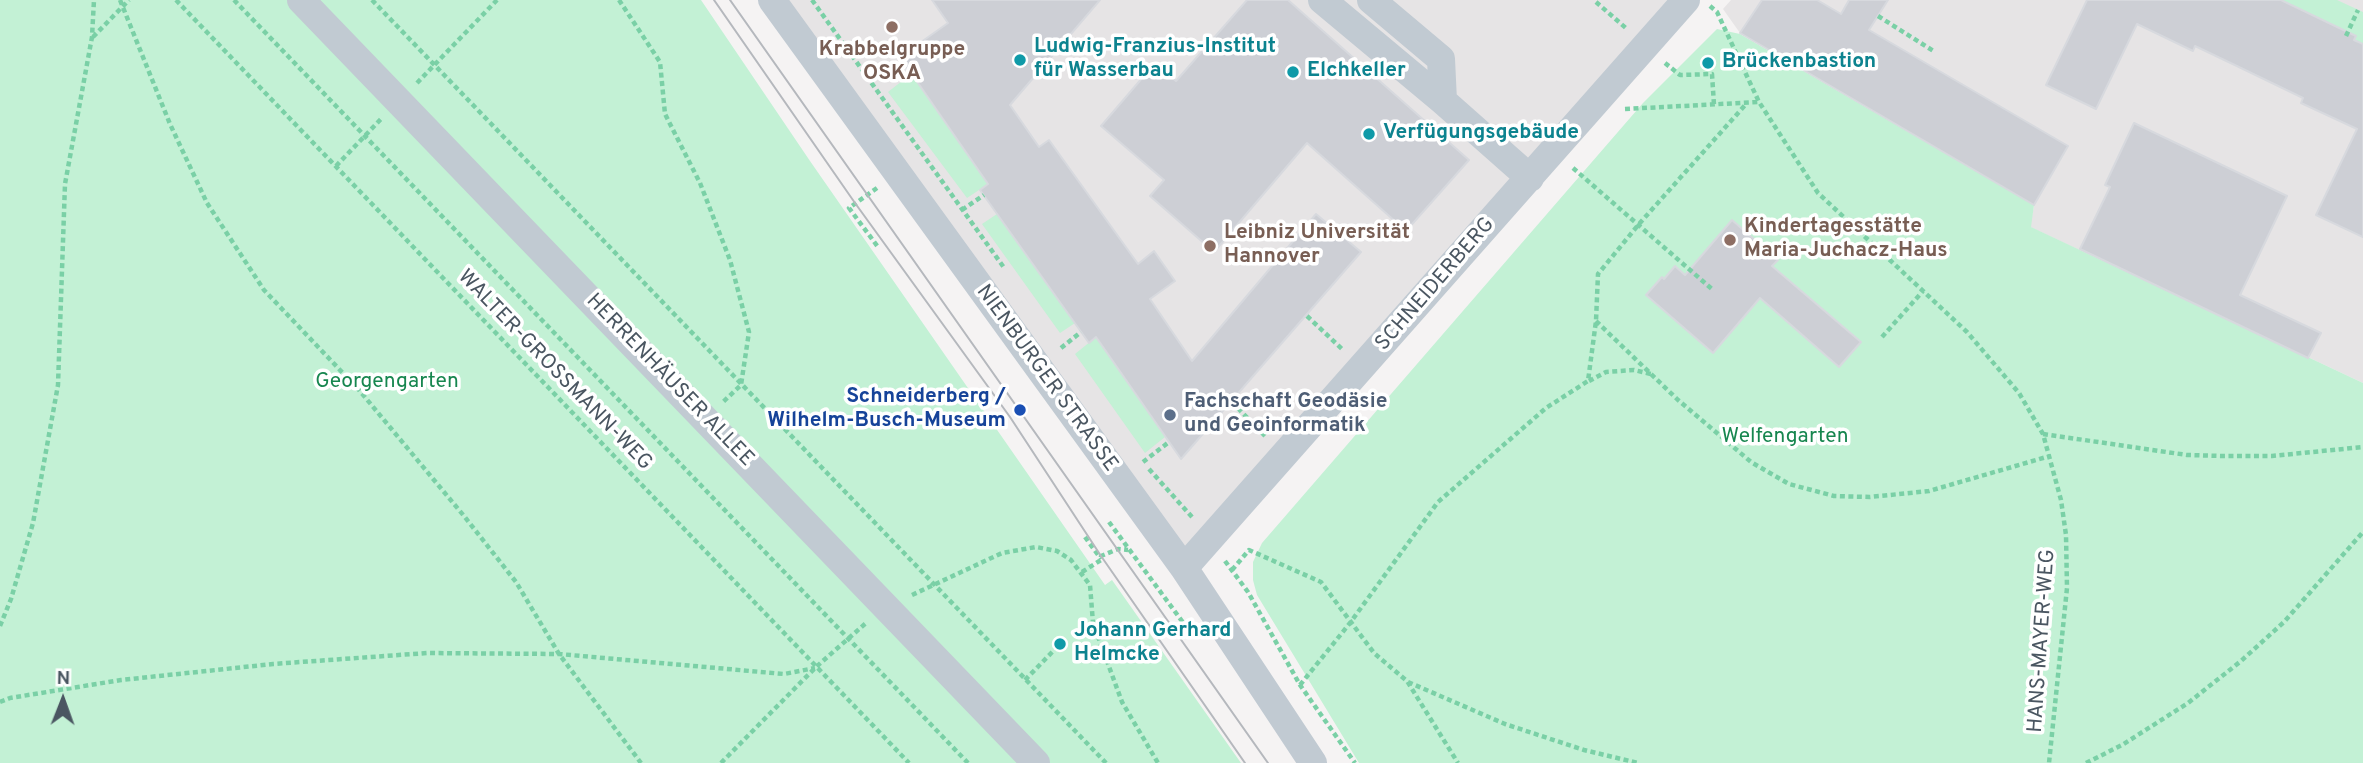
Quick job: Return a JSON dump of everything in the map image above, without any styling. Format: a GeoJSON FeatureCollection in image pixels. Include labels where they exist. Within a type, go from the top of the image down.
{"type":"FeatureCollection","features":[{"type":"Feature","properties":{"kind":"street","name":"HERRENHÄUSER ALLEE"},"geometry":{"type":"LineString","coordinates":[[301,0],[1036,763]]}},
{"type":"Feature","properties":{"kind":"street","name":"NIENBURGER STRASSE"},"geometry":{"type":"LineString","coordinates":[[772,0],[1184,568],[1313,763]]}},
{"type":"Feature","properties":{"kind":"street"},"geometry":{"type":"LineString","coordinates":[[1322,0],[1530,178]]}},
{"type":"Feature","properties":{"kind":"street"},"geometry":{"type":"LineString","coordinates":[[1371,0],[1441,59],[1443,101]]}},
{"type":"Feature","properties":{"kind":"street","name":"SCHNEIDERBERG"},"geometry":{"type":"LineString","coordinates":[[1184,568],[1686,0]]}},
{"type":"Feature","properties":{"kind":"path"},"geometry":{"type":"LineString","coordinates":[[0,626],[11,599],[33,523],[58,385],[65,184],[92,37],[94,0]]}},
{"type":"Feature","properties":{"kind":"path"},"geometry":{"type":"LineString","coordinates":[[120,0],[170,124],[207,203],[264,290],[359,390],[420,461],[516,582],[559,654],[641,763]]}},
{"type":"Feature","properties":{"kind":"path"},"geometry":{"type":"LineString","coordinates":[[92,37],[129,0]]}},
{"type":"Feature","properties":{"kind":"path","name":"WALTER-GROSSMANN-WEG"},"geometry":{"type":"LineString","coordinates":[[176,0],[909,763]]}},
{"type":"Feature","properties":{"kind":"path"},"geometry":{"type":"LineString","coordinates":[[234,0],[968,763]]}},
{"type":"Feature","properties":{"kind":"path"},"geometry":{"type":"LineString","coordinates":[[372,0],[1106,763]]}},
{"type":"Feature","properties":{"kind":"path"},"geometry":{"type":"LineString","coordinates":[[336,166],[497,0]]}},
{"type":"Feature","properties":{"kind":"path"},"geometry":{"type":"LineString","coordinates":[[619,0],[660,62],[665,114],[701,183],[730,260],[749,332],[741,385],[706,419]]}},
{"type":"Feature","properties":{"kind":"path"},"geometry":{"type":"LineString","coordinates":[[812,0],[1008,274]]}},
{"type":"Feature","properties":{"kind":"path"},"geometry":{"type":"LineString","coordinates":[[2346,36],[2358,10]]}},
{"type":"Feature","properties":{"kind":"path","name":"HANS-MAYER-WEG"},"geometry":{"type":"LineString","coordinates":[[1717,12],[1759,102],[1818,193],[1967,332],[2019,393],[2043,434],[2062,500],[2067,588],[2049,763]]}},
{"type":"Feature","properties":{"kind":"path"},"geometry":{"type":"LineString","coordinates":[[1878,16],[1936,51]]}},
{"type":"Feature","properties":{"kind":"path"},"geometry":{"type":"LineString","coordinates":[[1680,75],[1712,74],[1714,105]]}},
{"type":"Feature","properties":{"kind":"path"},"geometry":{"type":"LineString","coordinates":[[1589,111],[1759,102]]}},
{"type":"Feature","properties":{"kind":"path"},"geometry":{"type":"LineString","coordinates":[[1588,382],[1596,321],[1598,274],[1747,103]]}},
{"type":"Feature","properties":{"kind":"path"},"geometry":{"type":"LineString","coordinates":[[1553,152],[1713,290]]}},
{"type":"Feature","properties":{"kind":"path"},"geometry":{"type":"LineString","coordinates":[[875,190],[849,208],[878,247]]}},
{"type":"Feature","properties":{"kind":"path"},"geometry":{"type":"LineString","coordinates":[[962,210],[984,195]]}},
{"type":"Feature","properties":{"kind":"path"},"geometry":{"type":"LineString","coordinates":[[1882,337],[1923,291]]}},
{"type":"Feature","properties":{"kind":"path"},"geometry":{"type":"LineString","coordinates":[[1307,316],[1363,368]]}},
{"type":"Feature","properties":{"kind":"path"},"geometry":{"type":"LineString","coordinates":[[1596,321],[1678,400],[1751,462],[1788,484],[1834,496],[1870,497],[1930,491],[2050,456]]}},
{"type":"Feature","properties":{"kind":"path"},"geometry":{"type":"LineString","coordinates":[[1061,348],[1081,332]]}},
{"type":"Feature","properties":{"kind":"path"},"geometry":{"type":"LineString","coordinates":[[1054,337],[1069,358]]}},
{"type":"Feature","properties":{"kind":"path"},"geometry":{"type":"LineString","coordinates":[[1300,685],[1350,623],[1438,502],[1546,408],[1588,382],[1606,372],[1634,370],[1653,374]]}},
{"type":"Feature","properties":{"kind":"path"},"geometry":{"type":"LineString","coordinates":[[1232,402],[1285,456]]}},
{"type":"Feature","properties":{"kind":"path"},"geometry":{"type":"LineString","coordinates":[[2043,434],[2187,455],[2272,456],[2363,447]]}},
{"type":"Feature","properties":{"kind":"path"},"geometry":{"type":"LineString","coordinates":[[1143,462],[1169,442]]}},
{"type":"Feature","properties":{"kind":"path"},"geometry":{"type":"LineString","coordinates":[[1135,452],[1188,512],[1248,592],[1300,685],[1355,763]]}},
{"type":"Feature","properties":{"kind":"path"},"geometry":{"type":"LineString","coordinates":[[1108,522],[1190,632]]}},
{"type":"Feature","properties":{"kind":"path"},"geometry":{"type":"LineString","coordinates":[[2086,763],[2122,745],[2188,703],[2241,661],[2284,622],[2363,532]]}},
{"type":"Feature","properties":{"kind":"path"},"geometry":{"type":"LineString","coordinates":[[1085,537],[1101,560]]}},
{"type":"Feature","properties":{"kind":"path"},"geometry":{"type":"LineString","coordinates":[[967,568],[1002,553],[1036,547],[1057,551],[1071,560],[1090,585],[1093,622],[1122,702],[1158,763]]}},
{"type":"Feature","properties":{"kind":"path"},"geometry":{"type":"LineString","coordinates":[[1082,572],[1101,560],[1101,556],[1118,549],[1129,550]]}},
{"type":"Feature","properties":{"kind":"path"},"geometry":{"type":"LineString","coordinates":[[1232,570],[1249,550],[1321,582],[1374,653],[1407,681],[1505,724],[1584,750],[1637,763]]}},
{"type":"Feature","properties":{"kind":"path"},"geometry":{"type":"LineString","coordinates":[[1025,680],[1060,644]]}},
{"type":"Feature","properties":{"kind":"path"},"geometry":{"type":"LineString","coordinates":[[0,702],[10,698],[121,680],[273,664],[428,653],[559,654],[784,674],[816,667]]}},
{"type":"Feature","properties":{"kind":"path"},"geometry":{"type":"LineString","coordinates":[[721,763],[816,667]]}},
{"type":"Feature","properties":{"kind":"path"},"geometry":{"type":"LineString","coordinates":[[1407,681],[1458,763]]}},
{"type":"Feature","properties":{"kind":"shaded area","name":"Leibniz Universität Hannover"},"geometry":{"type":"Polygon","coordinates":[[[772,0],[1686,0],[1184,568],[772,0]]]}},
{"type":"Feature","properties":{"kind":"shaded area"},"geometry":{"type":"Polygon","coordinates":[[[1731,0],[2363,0],[2363,383],[2030,227],[2034,205],[1740,33],[1723,9],[1731,0]]]}},
{"type":"Feature","properties":{"kind":"green space","name":"Georgengarten"},"geometry":{"type":"Polygon","coordinates":[[[0,0],[701,0],[1105,585],[1112,580],[1241,763],[0,763],[0,0]]]}},
{"type":"Feature","properties":{"kind":"green space"},"geometry":{"type":"Polygon","coordinates":[[[2281,0],[2337,0],[2363,12],[2363,44],[2281,0]]]}},
{"type":"Feature","properties":{"kind":"green space","name":"Welfengarten"},"geometry":{"type":"Polygon","coordinates":[[[1717,29],[1740,34],[2034,205],[2031,227],[2363,383],[2363,763],[1359,763],[1257,595],[1253,580],[1253,562],[1262,543],[1643,103],[1717,29]]]}},
{"type":"Feature","properties":{"kind":"green space"},"geometry":{"type":"Polygon","coordinates":[[[911,74],[988,184],[967,198],[888,92],[911,74]]]}},
{"type":"Feature","properties":{"kind":"green space"},"geometry":{"type":"Polygon","coordinates":[[[997,214],[1075,323],[1060,333],[982,224],[997,214]]]}},
{"type":"Feature","properties":{"kind":"green space"},"geometry":{"type":"Polygon","coordinates":[[[1096,337],[1165,437],[1145,453],[1075,354],[1096,337]]]}},
{"type":"Feature","properties":{"kind":"building"},"geometry":{"type":"Polygon","coordinates":[[[932,0],[1100,0],[1010,105],[1039,147],[1049,140],[1138,264],[1154,251],[1175,281],[1150,299],[1192,361],[1316,214],[1361,252],[1181,459],[1096,337],[1089,343],[980,190],[988,184],[900,57],[948,23],[932,0]]]}},
{"type":"Feature","properties":{"kind":"building"},"geometry":{"type":"Polygon","coordinates":[[[1247,0],[1288,0],[1469,160],[1406,231],[1307,143],[1214,252],[1150,196],[1164,180],[1101,126],[1155,63],[1176,81],[1247,0]]]}},
{"type":"Feature","properties":{"kind":"building"},"geometry":{"type":"Polygon","coordinates":[[[1762,0],[1817,0],[1841,14],[1849,0],[1888,0],[1869,30],[2068,146],[2034,205],[1740,33],[1762,0]]]}},
{"type":"Feature","properties":{"kind":"building"},"geometry":{"type":"Polygon","coordinates":[[[2087,0],[2281,0],[2356,36],[2354,40],[2363,44],[2363,237],[2316,215],[2357,129],[2301,103],[2303,98],[2241,68],[2195,46],[2193,51],[2137,24],[2096,109],[2046,85],[2087,0]]]}},
{"type":"Feature","properties":{"kind":"building"},"geometry":{"type":"Polygon","coordinates":[[[2134,123],[2287,196],[2240,295],[2321,333],[2308,358],[2080,249],[2110,187],[2105,185],[2134,123]]]}},
{"type":"Feature","properties":{"kind":"building"},"geometry":{"type":"Polygon","coordinates":[[[1732,220],[1778,260],[1772,266],[1861,342],[1839,367],[1760,298],[1713,353],[1646,295],[1675,266],[1685,275],[1732,220]]]}},
{"type":"Feature","properties":{"kind":"tram line"},"geometry":{"type":"LineString","coordinates":[[714,0],[855,203],[1010,417],[1101,556],[1245,763]]}},
{"type":"Feature","properties":{"kind":"tram line"},"geometry":{"type":"LineString","coordinates":[[730,0],[1268,763]]}},
{"type":"Feature","properties":{"kind":"place","name":"Krabbelgruppe OSKA"},"geometry":{"type":"Point","coordinates":[892,27]}},
{"type":"Feature","properties":{"kind":"place","name":"Ludwig-Franzius-Institut für Wasserbau"},"geometry":{"type":"Point","coordinates":[1020,60]}},
{"type":"Feature","properties":{"kind":"place","name":"Brückenbastion"},"geometry":{"type":"Point","coordinates":[1708,63]}},
{"type":"Feature","properties":{"kind":"place","name":"Elchkeller"},"geometry":{"type":"Point","coordinates":[1293,72]}},
{"type":"Feature","properties":{"kind":"place","name":"Verfügungsgebäude"},"geometry":{"type":"Point","coordinates":[1369,134]}},
{"type":"Feature","properties":{"kind":"place","name":"Kindertagesstätte Maria-Juchacz-Haus"},"geometry":{"type":"Point","coordinates":[1730,240]}},
{"type":"Feature","properties":{"kind":"place","name":"Leibniz Universität Hannover"},"geometry":{"type":"Point","coordinates":[1210,246]}},
{"type":"Feature","properties":{"kind":"place","name":"Schneiderberg / Wilhelm-Busch-Museum"},"geometry":{"type":"Point","coordinates":[1020,410]}},
{"type":"Feature","properties":{"kind":"place","name":"Fachschaft Geodäsie und Geoinformatik"},"geometry":{"type":"Point","coordinates":[1170,415]}},
{"type":"Feature","properties":{"kind":"place","name":"Johann Gerhard Helmcke"},"geometry":{"type":"Point","coordinates":[1060,644]}}]}
